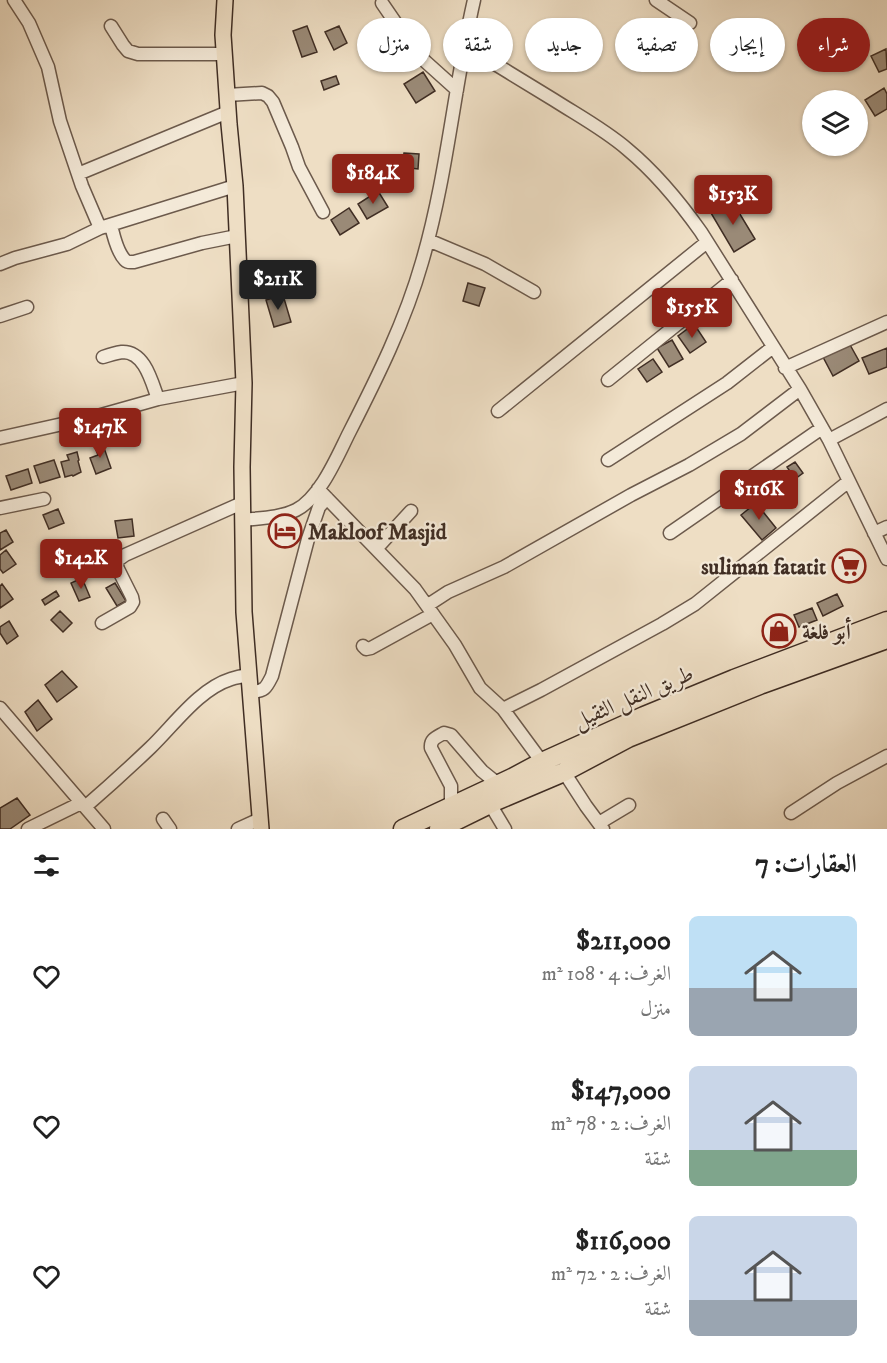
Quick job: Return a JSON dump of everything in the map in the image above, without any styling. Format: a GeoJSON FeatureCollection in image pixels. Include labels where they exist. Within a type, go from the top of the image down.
{"type":"FeatureCollection","features":[{"type":"Feature","properties":{"kind":"highway","name":"طريق النقل الثقيل"},"geometry":{"type":"LineString","coordinates":[[403,829],[644,716],[887,621]]}},
{"type":"Feature","properties":{"kind":"highway","name":"طريق النقل الثقيل"},"geometry":{"type":"LineString","coordinates":[[439,829],[564,772],[628,738],[762,684],[887,639]]}},
{"type":"Feature","properties":{"kind":"main road"},"geometry":{"type":"LineString","coordinates":[[225,0],[223,35],[235,186],[244,383],[242,503],[244,612],[261,824]]}},
{"type":"Feature","properties":{"kind":"street"},"geometry":{"type":"LineString","coordinates":[[14,0],[29,23],[48,67],[60,121],[78,174],[123,259],[134,262],[237,236]]}},
{"type":"Feature","properties":{"kind":"street"},"geometry":{"type":"LineString","coordinates":[[470,18],[474,0]]}},
{"type":"Feature","properties":{"kind":"street"},"geometry":{"type":"LineString","coordinates":[[656,0],[684,18]]}},
{"type":"Feature","properties":{"kind":"street"},"geometry":{"type":"LineString","coordinates":[[382,3],[417,54],[457,90]]}},
{"type":"Feature","properties":{"kind":"street"},"geometry":{"type":"LineString","coordinates":[[111,26],[128,51],[138,54],[224,54]]}},
{"type":"Feature","properties":{"kind":"street"},"geometry":{"type":"LineString","coordinates":[[251,692],[266,688],[272,676],[322,493],[390,350],[422,264],[460,72]]}},
{"type":"Feature","properties":{"kind":"street"},"geometry":{"type":"LineString","coordinates":[[508,72],[589,122],[628,150],[664,184],[685,209],[800,389],[829,440],[887,559]]}},
{"type":"Feature","properties":{"kind":"street"},"geometry":{"type":"LineString","coordinates":[[226,95],[262,93],[268,96],[299,167],[323,212]]}},
{"type":"Feature","properties":{"kind":"street"},"geometry":{"type":"LineString","coordinates":[[78,174],[228,112]]}},
{"type":"Feature","properties":{"kind":"street"},"geometry":{"type":"LineString","coordinates":[[0,264],[67,244],[105,226],[235,186]]}},
{"type":"Feature","properties":{"kind":"street"},"geometry":{"type":"LineString","coordinates":[[428,240],[485,264],[534,292]]}},
{"type":"Feature","properties":{"kind":"street"},"geometry":{"type":"LineString","coordinates":[[498,411],[707,242]]}},
{"type":"Feature","properties":{"kind":"street"},"geometry":{"type":"LineString","coordinates":[[608,380],[732,280]]}},
{"type":"Feature","properties":{"kind":"street"},"geometry":{"type":"LineString","coordinates":[[0,316],[27,307]]}},
{"type":"Feature","properties":{"kind":"street"},"geometry":{"type":"LineString","coordinates":[[785,368],[887,322]]}},
{"type":"Feature","properties":{"kind":"street"},"geometry":{"type":"LineString","coordinates":[[608,460],[719,389],[772,348]]}},
{"type":"Feature","properties":{"kind":"street"},"geometry":{"type":"LineString","coordinates":[[103,357],[124,352],[138,357],[147,369],[158,399]]}},
{"type":"Feature","properties":{"kind":"street"},"geometry":{"type":"LineString","coordinates":[[0,438],[94,417],[158,399],[244,383]]}},
{"type":"Feature","properties":{"kind":"street"},"geometry":{"type":"LineString","coordinates":[[363,646],[366,649],[370,648],[431,610],[448,592],[504,567],[689,465],[741,434],[800,389]]}},
{"type":"Feature","properties":{"kind":"street"},"geometry":{"type":"LineString","coordinates":[[829,440],[887,409]]}},
{"type":"Feature","properties":{"kind":"street"},"geometry":{"type":"LineString","coordinates":[[670,533],[822,428]]}},
{"type":"Feature","properties":{"kind":"street"},"geometry":{"type":"LineString","coordinates":[[503,709],[542,690],[695,604],[849,481]]}},
{"type":"Feature","properties":{"kind":"street"},"geometry":{"type":"LineString","coordinates":[[242,520],[276,517],[297,510],[322,493]]}},
{"type":"Feature","properties":{"kind":"street"},"geometry":{"type":"LineString","coordinates":[[322,493],[416,589],[480,688],[503,709],[542,762]]}},
{"type":"Feature","properties":{"kind":"street"},"geometry":{"type":"LineString","coordinates":[[0,508],[44,499]]}},
{"type":"Feature","properties":{"kind":"street"},"geometry":{"type":"LineString","coordinates":[[102,623],[130,607],[133,602],[117,567],[118,560],[242,503]]}},
{"type":"Feature","properties":{"kind":"street"},"geometry":{"type":"LineString","coordinates":[[377,548],[411,512]]}},
{"type":"Feature","properties":{"kind":"street"},"geometry":{"type":"LineString","coordinates":[[874,533],[887,527]]}},
{"type":"Feature","properties":{"kind":"street"},"geometry":{"type":"LineString","coordinates":[[28,829],[83,805],[114,782],[197,700],[232,678],[249,675]]}},
{"type":"Feature","properties":{"kind":"street"},"geometry":{"type":"LineString","coordinates":[[0,708],[104,829]]}},
{"type":"Feature","properties":{"kind":"street"},"geometry":{"type":"LineString","coordinates":[[451,807],[451,786],[430,743],[444,733],[451,735],[482,771],[498,784]]}},
{"type":"Feature","properties":{"kind":"street"},"geometry":{"type":"LineString","coordinates":[[791,813],[837,783],[887,756]]}},
{"type":"Feature","properties":{"kind":"street"},"geometry":{"type":"LineString","coordinates":[[564,772],[601,826],[629,805]]}},
{"type":"Feature","properties":{"kind":"street"},"geometry":{"type":"LineString","coordinates":[[490,804],[505,829]]}},
{"type":"Feature","properties":{"kind":"street"},"geometry":{"type":"LineString","coordinates":[[238,829],[261,824]]}},
{"type":"Feature","properties":{"kind":"building"},"geometry":{"type":"Polygon","coordinates":[[[307,26],[317,52],[302,57],[293,31],[307,26]]]}},
{"type":"Feature","properties":{"kind":"building"},"geometry":{"type":"Polygon","coordinates":[[[339,26],[347,43],[334,50],[325,32],[339,26]]]}},
{"type":"Feature","properties":{"kind":"building"},"geometry":{"type":"Polygon","coordinates":[[[886,49],[887,69],[879,72],[871,56],[886,49]]]}},
{"type":"Feature","properties":{"kind":"building"},"geometry":{"type":"Polygon","coordinates":[[[423,72],[435,91],[416,103],[404,84],[423,72]]]}},
{"type":"Feature","properties":{"kind":"building"},"geometry":{"type":"Polygon","coordinates":[[[336,76],[339,84],[324,90],[321,81],[336,76]]]}},
{"type":"Feature","properties":{"kind":"building"},"geometry":{"type":"Polygon","coordinates":[[[884,88],[887,94],[887,109],[875,116],[868,105],[868,98],[884,88]]]}},
{"type":"Feature","properties":{"kind":"building"},"geometry":{"type":"Polygon","coordinates":[[[404,153],[419,154],[418,169],[402,167],[404,153]]]}},
{"type":"Feature","properties":{"kind":"building"},"geometry":{"type":"Polygon","coordinates":[[[378,191],[388,207],[367,219],[358,204],[378,191]]]}},
{"type":"Feature","properties":{"kind":"building"},"geometry":{"type":"Polygon","coordinates":[[[732,201],[755,239],[734,252],[711,213],[732,201]]]}},
{"type":"Feature","properties":{"kind":"building"},"geometry":{"type":"Polygon","coordinates":[[[349,208],[359,223],[340,235],[331,220],[349,208]]]}},
{"type":"Feature","properties":{"kind":"building"},"geometry":{"type":"Polygon","coordinates":[[[468,283],[485,288],[479,306],[463,301],[468,283]]]}},
{"type":"Feature","properties":{"kind":"building"},"geometry":{"type":"Polygon","coordinates":[[[283,295],[291,322],[274,327],[266,300],[283,295]]]}},
{"type":"Feature","properties":{"kind":"building"},"geometry":{"type":"Polygon","coordinates":[[[694,324],[706,342],[690,353],[678,336],[694,324]]]}},
{"type":"Feature","properties":{"kind":"building"},"geometry":{"type":"Polygon","coordinates":[[[672,340],[683,359],[669,367],[657,348],[672,340]]]}},
{"type":"Feature","properties":{"kind":"building"},"geometry":{"type":"Polygon","coordinates":[[[849,343],[859,361],[833,376],[823,357],[849,343]]]}},
{"type":"Feature","properties":{"kind":"building"},"geometry":{"type":"Polygon","coordinates":[[[887,348],[887,367],[869,374],[862,358],[887,348]]]}},
{"type":"Feature","properties":{"kind":"building"},"geometry":{"type":"Polygon","coordinates":[[[653,359],[662,372],[647,382],[638,369],[653,359]]]}},
{"type":"Feature","properties":{"kind":"building"},"geometry":{"type":"Polygon","coordinates":[[[102,442],[111,468],[96,474],[90,458],[98,455],[94,445],[102,442]]]}},
{"type":"Feature","properties":{"kind":"building"},"geometry":{"type":"Polygon","coordinates":[[[77,452],[81,472],[65,477],[61,462],[69,460],[67,455],[77,452]]]}},
{"type":"Feature","properties":{"kind":"building"},"geometry":{"type":"Polygon","coordinates":[[[54,460],[60,477],[40,483],[34,466],[54,460]]]}},
{"type":"Feature","properties":{"kind":"building"},"geometry":{"type":"Polygon","coordinates":[[[795,462],[803,473],[795,479],[787,467],[795,462]]]}},
{"type":"Feature","properties":{"kind":"building"},"geometry":{"type":"Polygon","coordinates":[[[28,469],[32,483],[11,490],[6,476],[28,469]]]}},
{"type":"Feature","properties":{"kind":"building"},"geometry":{"type":"Polygon","coordinates":[[[756,503],[776,528],[762,540],[741,515],[756,503]]]}},
{"type":"Feature","properties":{"kind":"building"},"geometry":{"type":"Polygon","coordinates":[[[58,509],[64,523],[49,529],[43,515],[58,509]]]}},
{"type":"Feature","properties":{"kind":"building"},"geometry":{"type":"Polygon","coordinates":[[[132,519],[134,536],[118,538],[115,521],[132,519]]]}},
{"type":"Feature","properties":{"kind":"building"},"geometry":{"type":"Polygon","coordinates":[[[6,530],[13,542],[0,550],[0,533],[6,530]]]}},
{"type":"Feature","properties":{"kind":"building"},"geometry":{"type":"Polygon","coordinates":[[[6,550],[16,564],[3,573],[0,569],[0,555],[6,550]]]}},
{"type":"Feature","properties":{"kind":"building"},"geometry":{"type":"Polygon","coordinates":[[[82,578],[90,597],[79,601],[71,583],[82,578]]]}},
{"type":"Feature","properties":{"kind":"building"},"geometry":{"type":"Polygon","coordinates":[[[115,583],[126,601],[117,606],[106,588],[115,583]]]}},
{"type":"Feature","properties":{"kind":"building"},"geometry":{"type":"Polygon","coordinates":[[[2,584],[13,599],[0,608],[0,586],[2,584]]]}},
{"type":"Feature","properties":{"kind":"building"},"geometry":{"type":"Polygon","coordinates":[[[56,591],[59,596],[45,605],[42,600],[56,591]]]}},
{"type":"Feature","properties":{"kind":"building"},"geometry":{"type":"Polygon","coordinates":[[[837,594],[843,606],[823,616],[817,603],[837,594]]]}},
{"type":"Feature","properties":{"kind":"building"},"geometry":{"type":"Polygon","coordinates":[[[812,608],[817,620],[799,627],[794,615],[812,608]]]}},
{"type":"Feature","properties":{"kind":"building"},"geometry":{"type":"Polygon","coordinates":[[[60,611],[72,623],[63,632],[51,620],[60,611]]]}},
{"type":"Feature","properties":{"kind":"building"},"geometry":{"type":"Polygon","coordinates":[[[9,621],[18,636],[7,644],[0,633],[0,627],[9,621]]]}},
{"type":"Feature","properties":{"kind":"building"},"geometry":{"type":"Polygon","coordinates":[[[62,671],[77,687],[57,702],[45,685],[62,671]]]}},
{"type":"Feature","properties":{"kind":"building"},"geometry":{"type":"Polygon","coordinates":[[[38,700],[52,719],[37,731],[25,712],[38,700]]]}},
{"type":"Feature","properties":{"kind":"building"},"geometry":{"type":"Polygon","coordinates":[[[17,798],[30,815],[10,829],[0,829],[0,808],[17,798]]]}},
{"type":"Feature","properties":{"kind":"place","name":"Makloof Masjid"},"geometry":{"type":"Point","coordinates":[285,531]}},
{"type":"Feature","properties":{"kind":"place","name":"suliman fatatit"},"geometry":{"type":"Point","coordinates":[849,566]}},
{"type":"Feature","properties":{"kind":"place","name":"أبو فلغة"},"geometry":{"type":"Point","coordinates":[779,631]}}]}
